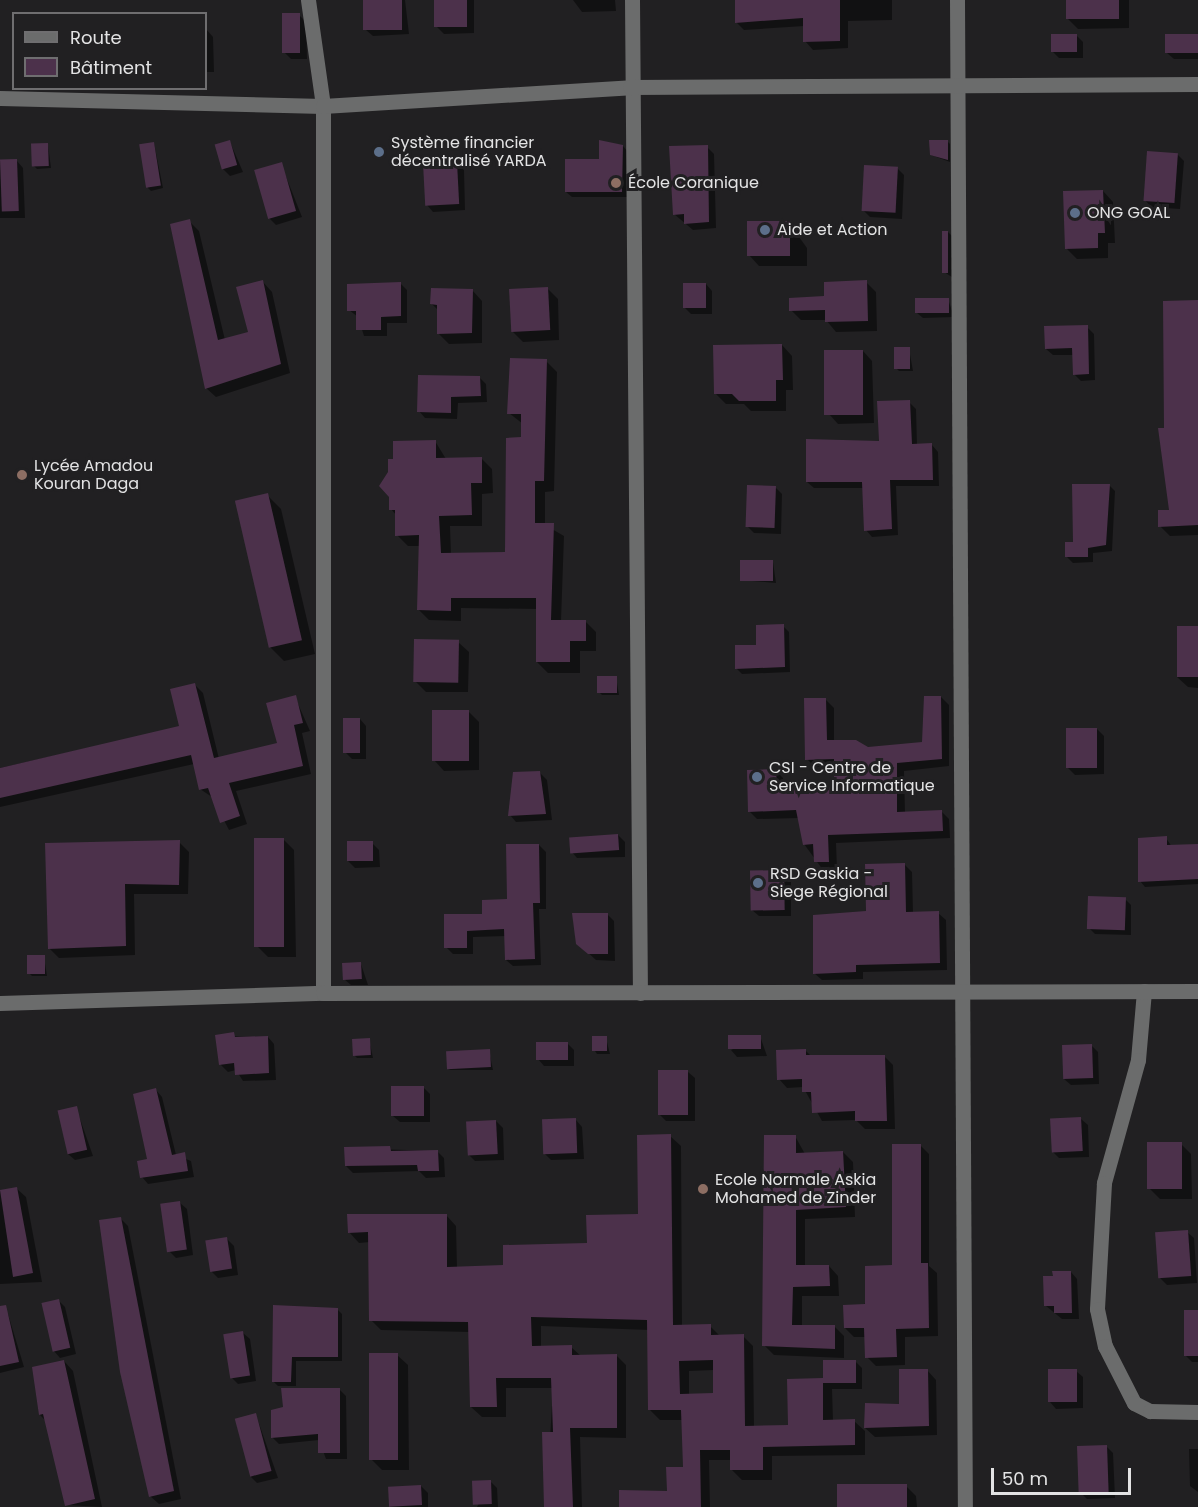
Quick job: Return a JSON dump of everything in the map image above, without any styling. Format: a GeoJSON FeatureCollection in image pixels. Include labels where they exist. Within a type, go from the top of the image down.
{"type":"FeatureCollection","features":[{"type":"Feature","properties":{"kind":"street"},"geometry":{"type":"LineString","coordinates":[[309,0],[323,106],[323,993]]}},
{"type":"Feature","properties":{"kind":"street"},"geometry":{"type":"LineString","coordinates":[[632,0],[630,87],[640,993]]}},
{"type":"Feature","properties":{"kind":"street"},"geometry":{"type":"LineString","coordinates":[[957,0],[965,993],[965,1507]]}},
{"type":"Feature","properties":{"kind":"street"},"geometry":{"type":"LineString","coordinates":[[0,98],[323,106],[630,87],[957,83],[1198,84]]}},
{"type":"Feature","properties":{"kind":"street"},"geometry":{"type":"LineString","coordinates":[[1144,991],[1138,1060],[1104,1183],[1097,1309],[1105,1346],[1134,1403],[1150,1411],[1198,1412]]}},
{"type":"Feature","properties":{"kind":"street"},"geometry":{"type":"LineString","coordinates":[[0,1003],[323,993],[1198,991]]}},
{"type":"Feature","properties":{"kind":"building"},"geometry":{"type":"Polygon","coordinates":[[[363,0],[402,0],[402,30],[363,30],[363,0]]]}},
{"type":"Feature","properties":{"kind":"building"},"geometry":{"type":"Polygon","coordinates":[[[434,0],[467,0],[467,27],[434,27],[434,0]]]}},
{"type":"Feature","properties":{"kind":"building"},"geometry":{"type":"Polygon","coordinates":[[[735,0],[840,0],[840,41],[803,42],[803,18],[735,23],[735,0]]]}},
{"type":"Feature","properties":{"kind":"building"},"geometry":{"type":"Polygon","coordinates":[[[1066,0],[1119,0],[1119,19],[1066,19],[1066,0]]]}},
{"type":"Feature","properties":{"kind":"building"},"geometry":{"type":"Polygon","coordinates":[[[282,13],[300,13],[300,53],[282,53],[282,13]]]}},
{"type":"Feature","properties":{"kind":"building"},"geometry":{"type":"Polygon","coordinates":[[[1051,34],[1077,34],[1077,52],[1051,52],[1051,34]]]}},
{"type":"Feature","properties":{"kind":"building"},"geometry":{"type":"Polygon","coordinates":[[[1165,34],[1198,34],[1198,53],[1165,53],[1165,34]]]}},
{"type":"Feature","properties":{"kind":"building"},"geometry":{"type":"Polygon","coordinates":[[[230,140],[237,165],[222,169],[215,144],[230,140]]]}},
{"type":"Feature","properties":{"kind":"building"},"geometry":{"type":"Polygon","coordinates":[[[599,140],[623,145],[622,192],[565,192],[565,159],[599,159],[599,140]]]}},
{"type":"Feature","properties":{"kind":"building"},"geometry":{"type":"Polygon","coordinates":[[[929,140],[948,140],[948,160],[930,155],[929,140]]]}},
{"type":"Feature","properties":{"kind":"building"},"geometry":{"type":"Polygon","coordinates":[[[154,142],[161,185],[146,188],[139,144],[154,142]]]}},
{"type":"Feature","properties":{"kind":"building"},"geometry":{"type":"Polygon","coordinates":[[[48,143],[49,166],[32,167],[31,144],[48,143]]]}},
{"type":"Feature","properties":{"kind":"building"},"geometry":{"type":"Polygon","coordinates":[[[708,145],[709,222],[684,224],[684,214],[673,215],[669,146],[708,145]]]}},
{"type":"Feature","properties":{"kind":"building"},"geometry":{"type":"Polygon","coordinates":[[[1147,151],[1178,153],[1174,203],[1144,201],[1147,151]]]}},
{"type":"Feature","properties":{"kind":"building"},"geometry":{"type":"Polygon","coordinates":[[[17,159],[19,211],[2,212],[0,160],[17,159]]]}},
{"type":"Feature","properties":{"kind":"building"},"geometry":{"type":"Polygon","coordinates":[[[282,162],[296,211],[268,219],[254,170],[282,162]]]}},
{"type":"Feature","properties":{"kind":"building"},"geometry":{"type":"Polygon","coordinates":[[[457,162],[459,204],[425,206],[423,164],[457,162]]]}},
{"type":"Feature","properties":{"kind":"building"},"geometry":{"type":"Polygon","coordinates":[[[864,165],[898,167],[896,213],[862,211],[864,165]]]}},
{"type":"Feature","properties":{"kind":"building"},"geometry":{"type":"Polygon","coordinates":[[[1103,190],[1105,233],[1098,233],[1098,248],[1065,249],[1063,191],[1103,190]]]}},
{"type":"Feature","properties":{"kind":"building"},"geometry":{"type":"Polygon","coordinates":[[[190,219],[218,340],[248,332],[236,287],[263,280],[281,364],[205,389],[170,224],[190,219]]]}},
{"type":"Feature","properties":{"kind":"building"},"geometry":{"type":"Polygon","coordinates":[[[747,221],[790,221],[790,256],[747,256],[747,221]]]}},
{"type":"Feature","properties":{"kind":"building"},"geometry":{"type":"Polygon","coordinates":[[[942,231],[948,231],[948,273],[942,273],[942,231]]]}},
{"type":"Feature","properties":{"kind":"building"},"geometry":{"type":"Polygon","coordinates":[[[867,280],[868,321],[825,322],[825,310],[789,311],[789,298],[824,296],[824,282],[867,280]]]}},
{"type":"Feature","properties":{"kind":"building"},"geometry":{"type":"Polygon","coordinates":[[[401,282],[401,316],[381,317],[381,330],[356,330],[356,311],[347,311],[347,284],[401,282]]]}},
{"type":"Feature","properties":{"kind":"building"},"geometry":{"type":"Polygon","coordinates":[[[683,283],[706,283],[706,308],[683,308],[683,283]]]}},
{"type":"Feature","properties":{"kind":"building"},"geometry":{"type":"Polygon","coordinates":[[[548,287],[550,330],[511,332],[509,289],[548,287]]]}},
{"type":"Feature","properties":{"kind":"building"},"geometry":{"type":"Polygon","coordinates":[[[431,288],[473,289],[472,333],[437,334],[437,305],[430,304],[431,288]]]}},
{"type":"Feature","properties":{"kind":"building"},"geometry":{"type":"Polygon","coordinates":[[[915,298],[949,298],[949,313],[915,313],[915,298]]]}},
{"type":"Feature","properties":{"kind":"building"},"geometry":{"type":"Polygon","coordinates":[[[1198,300],[1198,525],[1158,527],[1158,510],[1169,510],[1158,428],[1164,428],[1163,301],[1198,300]]]}},
{"type":"Feature","properties":{"kind":"building"},"geometry":{"type":"Polygon","coordinates":[[[1088,325],[1089,374],[1073,375],[1072,348],[1045,349],[1044,326],[1088,325]]]}},
{"type":"Feature","properties":{"kind":"building"},"geometry":{"type":"Polygon","coordinates":[[[782,344],[783,380],[776,380],[776,401],[739,401],[732,394],[714,394],[713,345],[782,344]]]}},
{"type":"Feature","properties":{"kind":"building"},"geometry":{"type":"Polygon","coordinates":[[[894,347],[910,347],[910,369],[894,369],[894,347]]]}},
{"type":"Feature","properties":{"kind":"building"},"geometry":{"type":"Polygon","coordinates":[[[824,350],[863,350],[863,415],[824,415],[824,350]]]}},
{"type":"Feature","properties":{"kind":"building"},"geometry":{"type":"Polygon","coordinates":[[[510,358],[547,359],[544,481],[535,481],[535,523],[554,523],[551,620],[586,620],[586,641],[570,641],[570,662],[536,662],[536,598],[451,598],[451,611],[417,610],[419,535],[395,536],[395,510],[389,510],[389,497],[379,486],[388,472],[388,459],[393,459],[393,441],[436,440],[436,458],[482,457],[482,483],[471,483],[472,515],[439,516],[441,553],[505,552],[506,438],[521,437],[521,414],[507,414],[510,358]]]}},
{"type":"Feature","properties":{"kind":"building"},"geometry":{"type":"Polygon","coordinates":[[[418,375],[480,376],[481,396],[451,397],[451,413],[417,412],[418,375]]]}},
{"type":"Feature","properties":{"kind":"building"},"geometry":{"type":"Polygon","coordinates":[[[910,400],[912,444],[932,443],[933,480],[890,480],[892,529],[864,531],[862,482],[806,482],[806,439],[879,441],[877,401],[910,400]]]}},
{"type":"Feature","properties":{"kind":"building"},"geometry":{"type":"Polygon","coordinates":[[[1072,484],[1110,484],[1106,545],[1088,548],[1088,557],[1065,557],[1065,542],[1073,542],[1072,484]]]}},
{"type":"Feature","properties":{"kind":"building"},"geometry":{"type":"Polygon","coordinates":[[[747,485],[776,486],[775,528],[746,527],[747,485]]]}},
{"type":"Feature","properties":{"kind":"building"},"geometry":{"type":"Polygon","coordinates":[[[268,493],[302,640],[269,648],[235,501],[268,493]]]}},
{"type":"Feature","properties":{"kind":"building"},"geometry":{"type":"Polygon","coordinates":[[[740,560],[773,560],[773,581],[740,581],[740,560]]]}},
{"type":"Feature","properties":{"kind":"building"},"geometry":{"type":"Polygon","coordinates":[[[784,624],[785,667],[735,669],[735,645],[756,645],[756,625],[784,624]]]}},
{"type":"Feature","properties":{"kind":"building"},"geometry":{"type":"Polygon","coordinates":[[[1177,626],[1198,626],[1198,677],[1177,677],[1177,626]]]}},
{"type":"Feature","properties":{"kind":"building"},"geometry":{"type":"Polygon","coordinates":[[[414,639],[459,640],[458,683],[413,682],[414,639]]]}},
{"type":"Feature","properties":{"kind":"building"},"geometry":{"type":"Polygon","coordinates":[[[597,676],[617,676],[617,693],[597,693],[597,676]]]}},
{"type":"Feature","properties":{"kind":"building"},"geometry":{"type":"Polygon","coordinates":[[[195,683],[214,758],[277,743],[266,703],[296,695],[303,723],[294,725],[303,766],[229,783],[240,816],[220,823],[208,788],[199,790],[191,755],[0,798],[0,768],[179,726],[170,689],[195,683]]]}},
{"type":"Feature","properties":{"kind":"building"},"geometry":{"type":"Polygon","coordinates":[[[924,696],[941,696],[942,759],[897,763],[897,812],[942,810],[943,831],[828,835],[829,862],[814,862],[813,844],[803,845],[796,810],[748,812],[747,770],[776,769],[777,789],[834,787],[834,759],[805,760],[804,698],[826,698],[827,740],[856,740],[868,747],[922,742],[924,696]]]}},
{"type":"Feature","properties":{"kind":"building"},"geometry":{"type":"Polygon","coordinates":[[[432,710],[469,710],[469,761],[432,761],[432,710]]]}},
{"type":"Feature","properties":{"kind":"building"},"geometry":{"type":"Polygon","coordinates":[[[343,718],[360,718],[360,753],[343,753],[343,718]]]}},
{"type":"Feature","properties":{"kind":"building"},"geometry":{"type":"Polygon","coordinates":[[[1066,728],[1097,728],[1097,768],[1066,768],[1066,728]]]}},
{"type":"Feature","properties":{"kind":"building"},"geometry":{"type":"Polygon","coordinates":[[[540,771],[546,814],[508,816],[513,772],[540,771]]]}},
{"type":"Feature","properties":{"kind":"building"},"geometry":{"type":"Polygon","coordinates":[[[618,834],[619,850],[570,853],[569,837],[618,834]]]}},
{"type":"Feature","properties":{"kind":"building"},"geometry":{"type":"Polygon","coordinates":[[[1167,836],[1167,845],[1198,844],[1198,879],[1138,882],[1138,838],[1167,836]]]}},
{"type":"Feature","properties":{"kind":"building"},"geometry":{"type":"Polygon","coordinates":[[[254,838],[284,838],[284,947],[254,947],[254,838]]]}},
{"type":"Feature","properties":{"kind":"building"},"geometry":{"type":"Polygon","coordinates":[[[180,840],[179,885],[125,884],[126,946],[48,949],[45,843],[180,840]]]}},
{"type":"Feature","properties":{"kind":"building"},"geometry":{"type":"Polygon","coordinates":[[[347,841],[373,841],[373,861],[347,861],[347,841]]]}},
{"type":"Feature","properties":{"kind":"building"},"geometry":{"type":"Polygon","coordinates":[[[506,844],[539,844],[540,903],[533,903],[535,959],[505,960],[504,929],[467,931],[467,948],[444,948],[444,914],[482,914],[482,900],[507,899],[506,844]]]}},
{"type":"Feature","properties":{"kind":"building"},"geometry":{"type":"Polygon","coordinates":[[[905,863],[906,912],[939,911],[940,963],[856,965],[856,972],[813,974],[813,915],[866,911],[865,864],[905,863]]]}},
{"type":"Feature","properties":{"kind":"building"},"geometry":{"type":"Polygon","coordinates":[[[784,870],[785,910],[751,911],[750,871],[784,870]]]}},
{"type":"Feature","properties":{"kind":"building"},"geometry":{"type":"Polygon","coordinates":[[[1088,896],[1126,897],[1125,930],[1087,929],[1088,896]]]}},
{"type":"Feature","properties":{"kind":"building"},"geometry":{"type":"Polygon","coordinates":[[[572,913],[608,913],[608,954],[588,954],[576,944],[572,913]]]}},
{"type":"Feature","properties":{"kind":"building"},"geometry":{"type":"Polygon","coordinates":[[[27,955],[45,955],[45,974],[27,974],[27,955]]]}},
{"type":"Feature","properties":{"kind":"building"},"geometry":{"type":"Polygon","coordinates":[[[361,962],[362,979],[343,980],[342,963],[361,962]]]}},
{"type":"Feature","properties":{"kind":"building"},"geometry":{"type":"Polygon","coordinates":[[[234,1032],[235,1037],[268,1036],[269,1073],[235,1075],[234,1063],[219,1065],[215,1035],[234,1032]]]}},
{"type":"Feature","properties":{"kind":"building"},"geometry":{"type":"Polygon","coordinates":[[[728,1035],[761,1035],[761,1049],[728,1049],[728,1035]]]}},
{"type":"Feature","properties":{"kind":"building"},"geometry":{"type":"Polygon","coordinates":[[[592,1036],[607,1036],[607,1051],[592,1051],[592,1036]]]}},
{"type":"Feature","properties":{"kind":"building"},"geometry":{"type":"Polygon","coordinates":[[[370,1038],[371,1055],[353,1056],[352,1039],[370,1038]]]}},
{"type":"Feature","properties":{"kind":"building"},"geometry":{"type":"Polygon","coordinates":[[[536,1042],[568,1042],[568,1060],[536,1060],[536,1042]]]}},
{"type":"Feature","properties":{"kind":"building"},"geometry":{"type":"Polygon","coordinates":[[[1092,1044],[1093,1078],[1063,1079],[1062,1045],[1092,1044]]]}},
{"type":"Feature","properties":{"kind":"building"},"geometry":{"type":"Polygon","coordinates":[[[490,1049],[491,1067],[447,1069],[446,1051],[490,1049]]]}},
{"type":"Feature","properties":{"kind":"building"},"geometry":{"type":"Polygon","coordinates":[[[806,1049],[806,1055],[885,1055],[887,1121],[855,1121],[855,1111],[812,1113],[811,1092],[802,1092],[802,1079],[777,1080],[776,1050],[806,1049]]]}},
{"type":"Feature","properties":{"kind":"building"},"geometry":{"type":"Polygon","coordinates":[[[658,1070],[688,1070],[688,1115],[658,1115],[658,1070]]]}},
{"type":"Feature","properties":{"kind":"building"},"geometry":{"type":"Polygon","coordinates":[[[391,1086],[424,1086],[424,1116],[391,1116],[391,1086]]]}},
{"type":"Feature","properties":{"kind":"building"},"geometry":{"type":"Polygon","coordinates":[[[156,1088],[172,1155],[185,1152],[188,1171],[140,1178],[137,1161],[147,1159],[133,1094],[156,1088]]]}},
{"type":"Feature","properties":{"kind":"building"},"geometry":{"type":"Polygon","coordinates":[[[77,1106],[87,1150],[68,1154],[58,1110],[77,1106]]]}},
{"type":"Feature","properties":{"kind":"building"},"geometry":{"type":"Polygon","coordinates":[[[1081,1117],[1083,1151],[1052,1153],[1050,1119],[1081,1117]]]}},
{"type":"Feature","properties":{"kind":"building"},"geometry":{"type":"Polygon","coordinates":[[[576,1118],[577,1153],[543,1154],[542,1119],[576,1118]]]}},
{"type":"Feature","properties":{"kind":"building"},"geometry":{"type":"Polygon","coordinates":[[[496,1120],[498,1154],[468,1156],[466,1122],[496,1120]]]}},
{"type":"Feature","properties":{"kind":"building"},"geometry":{"type":"Polygon","coordinates":[[[671,1134],[673,1325],[711,1324],[711,1335],[744,1334],[745,1426],[788,1425],[787,1379],[823,1378],[823,1420],[855,1419],[855,1445],[763,1447],[763,1470],[730,1470],[730,1450],[700,1450],[701,1507],[619,1507],[619,1490],[667,1491],[666,1467],[683,1467],[681,1410],[648,1410],[647,1320],[531,1317],[532,1346],[572,1345],[572,1355],[617,1354],[617,1428],[570,1428],[573,1507],[544,1507],[542,1432],[553,1432],[551,1378],[496,1378],[497,1407],[470,1407],[468,1322],[369,1321],[368,1232],[348,1233],[347,1214],[447,1214],[447,1267],[503,1265],[503,1245],[587,1243],[586,1215],[638,1214],[637,1135],[671,1134]],[[713,1360],[679,1361],[680,1394],[713,1393],[713,1360]]]}},
{"type":"Feature","properties":{"kind":"building"},"geometry":{"type":"Polygon","coordinates":[[[764,1135],[796,1135],[796,1153],[843,1151],[846,1207],[796,1210],[796,1265],[829,1265],[830,1286],[793,1287],[792,1325],[835,1325],[835,1349],[762,1346],[764,1135]]]}},
{"type":"Feature","properties":{"kind":"building"},"geometry":{"type":"Polygon","coordinates":[[[1147,1142],[1182,1142],[1182,1189],[1147,1189],[1147,1142]]]}},
{"type":"Feature","properties":{"kind":"building"},"geometry":{"type":"Polygon","coordinates":[[[892,1144],[921,1144],[921,1263],[928,1263],[929,1328],[896,1329],[897,1357],[865,1358],[864,1328],[844,1328],[843,1305],[865,1304],[865,1266],[892,1265],[892,1144]]]}},
{"type":"Feature","properties":{"kind":"building"},"geometry":{"type":"Polygon","coordinates":[[[390,1146],[391,1151],[438,1150],[439,1171],[418,1171],[417,1165],[345,1166],[344,1147],[390,1146]]]}},
{"type":"Feature","properties":{"kind":"building"},"geometry":{"type":"Polygon","coordinates":[[[17,1187],[33,1273],[13,1277],[0,1190],[17,1187]]]}},
{"type":"Feature","properties":{"kind":"building"},"geometry":{"type":"Polygon","coordinates":[[[180,1201],[187,1250],[167,1252],[160,1204],[180,1201]]]}},
{"type":"Feature","properties":{"kind":"building"},"geometry":{"type":"Polygon","coordinates":[[[121,1217],[174,1491],[149,1497],[120,1372],[99,1220],[121,1217]]]}},
{"type":"Feature","properties":{"kind":"building"},"geometry":{"type":"Polygon","coordinates":[[[1188,1230],[1191,1276],[1158,1278],[1155,1232],[1188,1230]]]}},
{"type":"Feature","properties":{"kind":"building"},"geometry":{"type":"Polygon","coordinates":[[[227,1237],[232,1269],[210,1272],[205,1240],[227,1237]]]}},
{"type":"Feature","properties":{"kind":"building"},"geometry":{"type":"Polygon","coordinates":[[[1052,1271],[1071,1271],[1072,1313],[1054,1313],[1054,1306],[1044,1306],[1043,1276],[1053,1276],[1052,1271]]]}},
{"type":"Feature","properties":{"kind":"building"},"geometry":{"type":"Polygon","coordinates":[[[59,1299],[70,1348],[53,1352],[41,1303],[59,1299]]]}},
{"type":"Feature","properties":{"kind":"building"},"geometry":{"type":"Polygon","coordinates":[[[6,1305],[19,1362],[0,1366],[0,1306],[6,1305]]]}},
{"type":"Feature","properties":{"kind":"building"},"geometry":{"type":"Polygon","coordinates":[[[273,1305],[338,1308],[338,1357],[292,1357],[291,1382],[272,1382],[273,1305]]]}},
{"type":"Feature","properties":{"kind":"building"},"geometry":{"type":"Polygon","coordinates":[[[1184,1310],[1198,1310],[1198,1356],[1184,1356],[1184,1310]]]}},
{"type":"Feature","properties":{"kind":"building"},"geometry":{"type":"Polygon","coordinates":[[[243,1331],[250,1375],[230,1379],[223,1334],[243,1331]]]}},
{"type":"Feature","properties":{"kind":"building"},"geometry":{"type":"Polygon","coordinates":[[[369,1353],[398,1353],[398,1460],[369,1460],[369,1353]]]}},
{"type":"Feature","properties":{"kind":"building"},"geometry":{"type":"Polygon","coordinates":[[[64,1360],[95,1499],[65,1506],[43,1414],[39,1415],[32,1367],[64,1360]]]}},
{"type":"Feature","properties":{"kind":"building"},"geometry":{"type":"Polygon","coordinates":[[[823,1360],[856,1360],[856,1383],[823,1383],[823,1360]]]}},
{"type":"Feature","properties":{"kind":"building"},"geometry":{"type":"Polygon","coordinates":[[[899,1369],[928,1369],[929,1426],[864,1428],[865,1403],[899,1404],[899,1369]]]}},
{"type":"Feature","properties":{"kind":"building"},"geometry":{"type":"Polygon","coordinates":[[[1048,1369],[1077,1369],[1077,1402],[1048,1402],[1048,1369]]]}},
{"type":"Feature","properties":{"kind":"building"},"geometry":{"type":"Polygon","coordinates":[[[281,1388],[340,1388],[340,1453],[318,1453],[318,1434],[271,1438],[271,1410],[283,1407],[281,1388]]]}},
{"type":"Feature","properties":{"kind":"building"},"geometry":{"type":"Polygon","coordinates":[[[256,1413],[272,1471],[250,1477],[235,1419],[256,1413]]]}},
{"type":"Feature","properties":{"kind":"building"},"geometry":{"type":"Polygon","coordinates":[[[1107,1445],[1109,1492],[1079,1493],[1077,1446],[1107,1445]]]}},
{"type":"Feature","properties":{"kind":"building"},"geometry":{"type":"Polygon","coordinates":[[[491,1480],[492,1504],[473,1505],[472,1481],[491,1480]]]}},
{"type":"Feature","properties":{"kind":"building"},"geometry":{"type":"Polygon","coordinates":[[[837,1484],[907,1484],[907,1507],[837,1507],[837,1484]]]}},
{"type":"Feature","properties":{"kind":"building"},"geometry":{"type":"Polygon","coordinates":[[[421,1485],[422,1505],[389,1507],[388,1487],[421,1485]]]}},
{"type":"Feature","properties":{"kind":"place","name":"Système financier décentralisé YARDA"},"geometry":{"type":"Point","coordinates":[379,152]}},
{"type":"Feature","properties":{"kind":"place","name":"École Coranique"},"geometry":{"type":"Point","coordinates":[616,183]}},
{"type":"Feature","properties":{"kind":"place","name":"ONG GOAL"},"geometry":{"type":"Point","coordinates":[1075,213]}},
{"type":"Feature","properties":{"kind":"place","name":"Aide et Action"},"geometry":{"type":"Point","coordinates":[765,230]}},
{"type":"Feature","properties":{"kind":"place","name":"Lycée Amadou Kouran Daga"},"geometry":{"type":"Point","coordinates":[22,475]}},
{"type":"Feature","properties":{"kind":"place","name":"CSI - Centre de Service Informatique"},"geometry":{"type":"Point","coordinates":[757,777]}},
{"type":"Feature","properties":{"kind":"place","name":"RSD Gaskia - Siege Régional"},"geometry":{"type":"Point","coordinates":[758,883]}},
{"type":"Feature","properties":{"kind":"place","name":"Ecole Normale Askia Mohamed de Zinder"},"geometry":{"type":"Point","coordinates":[703,1189]}}]}
